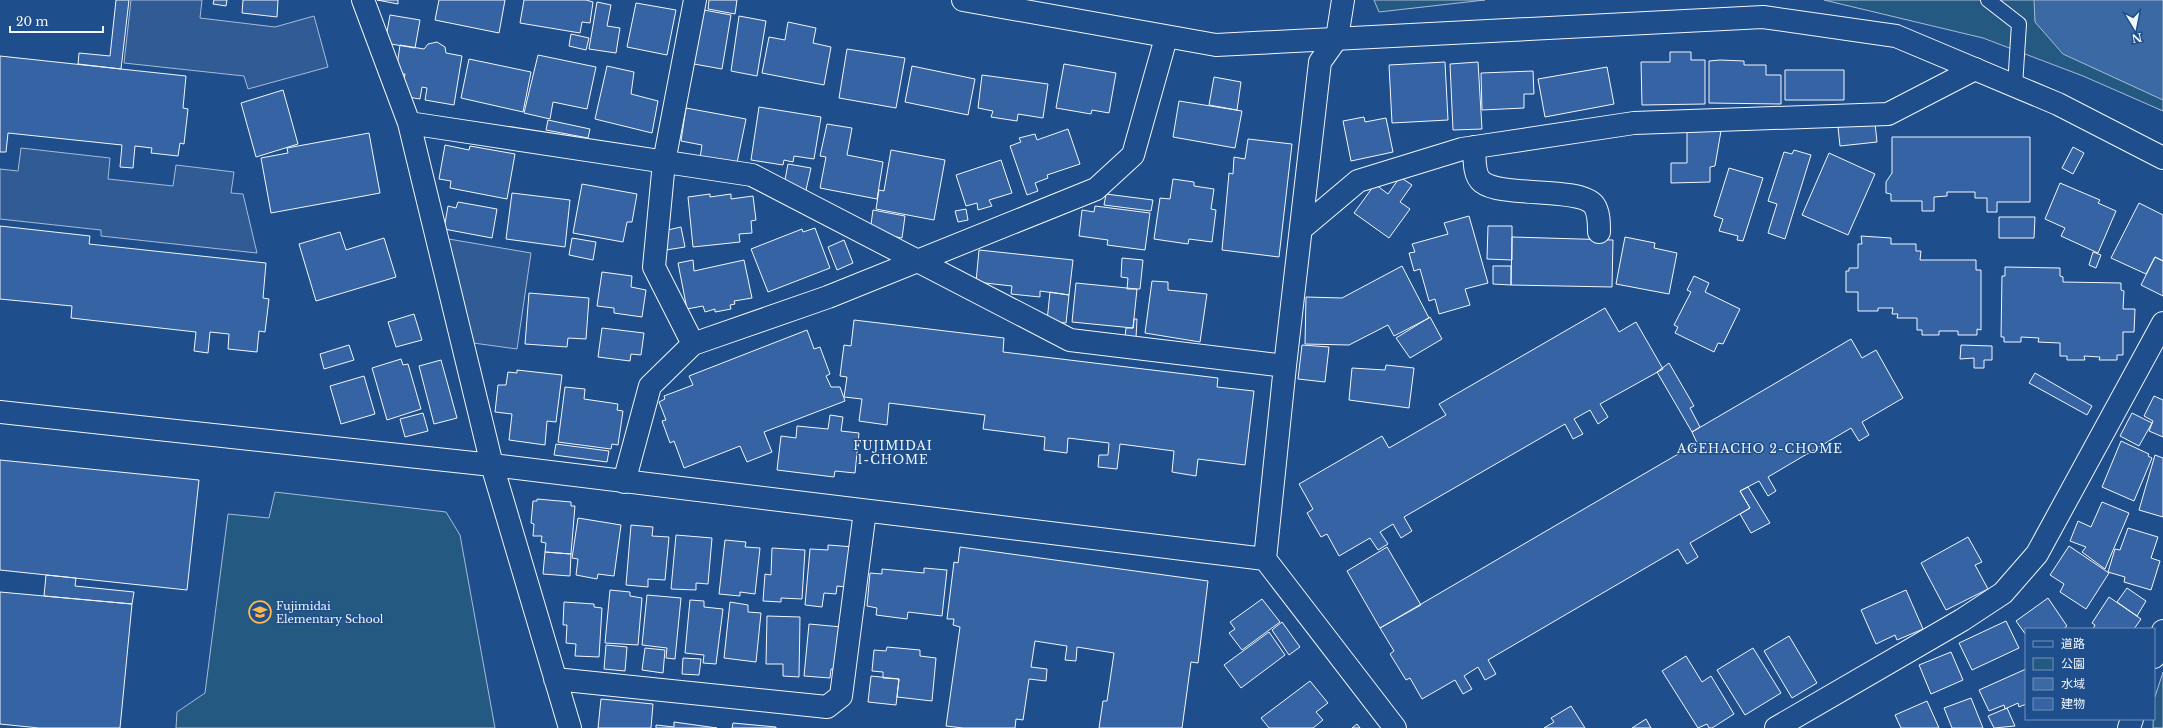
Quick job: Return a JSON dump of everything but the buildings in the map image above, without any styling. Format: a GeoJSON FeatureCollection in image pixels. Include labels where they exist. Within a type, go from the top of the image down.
{"type":"FeatureCollection","features":[{"type":"Feature","properties":{"kind":"street"},"geometry":{"type":"LineString","coordinates":[[364,0],[409,123],[492,464],[570,728]]}},
{"type":"Feature","properties":{"kind":"street"},"geometry":{"type":"LineString","coordinates":[[693,344],[654,267],[664,162],[695,0]]}},
{"type":"Feature","properties":{"kind":"street"},"geometry":{"type":"LineString","coordinates":[[963,0],[1166,38],[1216,45],[1763,16],[1896,36],[2058,104],[2163,158]]}},
{"type":"Feature","properties":{"kind":"street"},"geometry":{"type":"LineString","coordinates":[[1343,0],[1337,38],[1320,62],[1285,366],[1265,559],[1395,728]]}},
{"type":"Feature","properties":{"kind":"street"},"geometry":{"type":"LineString","coordinates":[[624,482],[650,386],[693,344],[828,297],[1096,189],[1133,156],[1166,38]]}},
{"type":"Feature","properties":{"kind":"street"},"geometry":{"type":"LineString","coordinates":[[1301,228],[1358,181],[1474,147],[1634,123],[1888,114],[1975,69]]}},
{"type":"Feature","properties":{"kind":"street"},"geometry":{"type":"LineString","coordinates":[[409,123],[752,176],[1070,340],[1285,366]]}},
{"type":"Feature","properties":{"kind":"street"},"geometry":{"type":"LineString","coordinates":[[1474,147],[1476,172],[1481,182],[1493,187],[1566,195],[1587,200],[1594,205],[1599,219],[1599,232]]}},
{"type":"Feature","properties":{"kind":"street"},"geometry":{"type":"LineString","coordinates":[[1776,728],[1962,620],[2003,593],[2037,554],[2163,323]]}},
{"type":"Feature","properties":{"kind":"street"},"geometry":{"type":"LineString","coordinates":[[0,412],[492,464],[624,482],[1265,559]]}},
{"type":"Feature","properties":{"kind":"street"},"geometry":{"type":"LineString","coordinates":[[555,679],[827,707],[841,696],[865,511]]}},
{"type":"Feature","properties":{"kind":"street"},"geometry":{"type":"LineString","coordinates":[[2155,654],[2163,631]]}},
{"type":"Feature","properties":{"kind":"lane"},"geometry":{"type":"LineString","coordinates":[[1988,0],[2019,24],[2015,86]]}},
{"type":"Feature","properties":{"kind":"green space"},"geometry":{"type":"Polygon","coordinates":[[[1374,0],[1485,0],[1379,12],[1374,0]]]}},
{"type":"Feature","properties":{"kind":"green space"},"geometry":{"type":"Polygon","coordinates":[[[1824,0],[2163,0],[2163,111],[2083,76],[1983,38],[1824,0]]]}},
{"type":"Feature","properties":{"kind":"green space"},"geometry":{"type":"Polygon","coordinates":[[[275,492],[446,512],[460,535],[495,728],[176,728],[177,712],[205,693],[228,514],[269,518],[275,492]]]}},
{"type":"Feature","properties":{"kind":"green space"},"geometry":{"type":"Polygon","coordinates":[[[2163,672],[2163,728],[2153,728],[2153,720],[2155,720],[2155,697],[2163,672]]]}},
{"type":"Feature","properties":{"kind":"shaded area"},"geometry":{"type":"Polygon","coordinates":[[[131,0],[202,0],[200,18],[275,27],[314,16],[328,67],[248,89],[244,76],[124,63],[131,0]]]}},
{"type":"Feature","properties":{"kind":"shaded area"},"geometry":{"type":"Polygon","coordinates":[[[21,148],[110,158],[108,179],[173,186],[176,165],[234,172],[231,193],[243,194],[257,253],[101,236],[101,230],[0,219],[0,169],[18,171],[21,148]]]}},
{"type":"Feature","properties":{"kind":"shaded area"},"geometry":{"type":"Polygon","coordinates":[[[437,237],[531,253],[517,349],[466,342],[437,237]]]}},
{"type":"Feature","properties":{"kind":"water"},"geometry":{"type":"Polygon","coordinates":[[[2034,0],[2163,0],[2163,100],[2063,54],[2035,22],[2034,0]]]}},
{"type":"Feature","properties":{"kind":"place","name":"Fujimidai Elementary School"},"geometry":{"type":"Point","coordinates":[260,612]}},
{"type":"Feature","properties":{"kind":"district","name":"AGEHACHO 2-CHOME"},"geometry":{"type":"Point","coordinates":[1760,449]}},
{"type":"Feature","properties":{"kind":"district","name":"FUJIMIDAI 1-CHOME"},"geometry":{"type":"Point","coordinates":[893,453]}}]}
